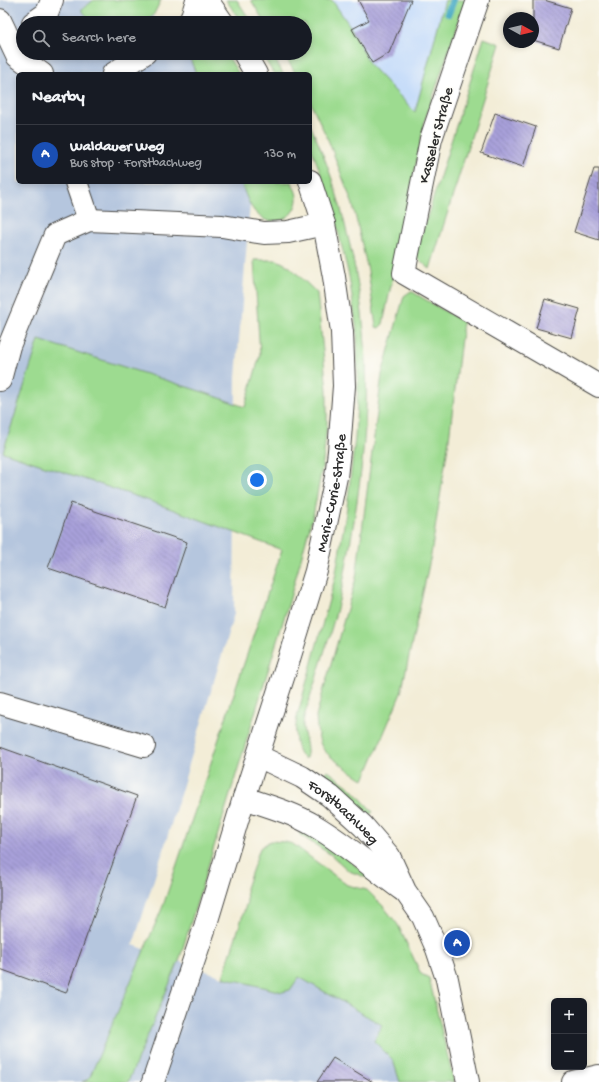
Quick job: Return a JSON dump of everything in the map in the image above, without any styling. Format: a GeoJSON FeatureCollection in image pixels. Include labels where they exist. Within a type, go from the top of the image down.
{"type":"FeatureCollection","features":[{"type":"Feature","properties":{"kind":"street"},"geometry":{"type":"LineString","coordinates":[[43,16],[47,13],[52,0]]}},
{"type":"Feature","properties":{"kind":"street"},"geometry":{"type":"LineString","coordinates":[[192,16],[197,0]]}},
{"type":"Feature","properties":{"kind":"street"},"geometry":{"type":"LineString","coordinates":[[207,0],[218,16]]}},
{"type":"Feature","properties":{"kind":"street","name":"Kasseler Straße"},"geometry":{"type":"LineString","coordinates":[[478,0],[431,139],[404,274],[599,386]]}},
{"type":"Feature","properties":{"kind":"street"},"geometry":{"type":"LineString","coordinates":[[0,20],[16,35]]}},
{"type":"Feature","properties":{"kind":"street"},"geometry":{"type":"LineString","coordinates":[[22,60],[38,72]]}},
{"type":"Feature","properties":{"kind":"street"},"geometry":{"type":"LineString","coordinates":[[116,72],[134,60]]}},
{"type":"Feature","properties":{"kind":"street"},"geometry":{"type":"LineString","coordinates":[[248,60],[255,72]]}},
{"type":"Feature","properties":{"kind":"street"},"geometry":{"type":"LineString","coordinates":[[77,184],[89,220]]}},
{"type":"Feature","properties":{"kind":"street","name":"Marie-Curie-Straße"},"geometry":{"type":"LineString","coordinates":[[153,1082],[205,927],[316,571],[336,477],[340,451],[344,386],[342,332],[324,224],[311,184]]}},
{"type":"Feature","properties":{"kind":"street"},"geometry":{"type":"LineString","coordinates":[[0,380],[9,346],[55,235],[89,220],[222,226],[264,233],[288,232],[324,224]]}},
{"type":"Feature","properties":{"kind":"street"},"geometry":{"type":"LineString","coordinates":[[0,703],[144,746]]}},
{"type":"Feature","properties":{"kind":"street","name":"Forstbachweg"},"geometry":{"type":"LineString","coordinates":[[258,756],[302,777],[330,796],[363,826],[389,856],[405,891],[423,917],[444,972],[468,1082]]}},
{"type":"Feature","properties":{"kind":"street","name":"Forstbachweg"},"geometry":{"type":"LineString","coordinates":[[244,798],[314,825],[350,848],[405,891]]}},
{"type":"Feature","properties":{"kind":"street"},"geometry":{"type":"LineString","coordinates":[[573,1082],[599,1076]]}},
{"type":"Feature","properties":{"kind":"shaded area"},"geometry":{"type":"Polygon","coordinates":[[[0,0],[144,0],[153,16],[16,16],[16,60],[191,60],[195,72],[16,72],[16,184],[242,184],[250,204],[236,377],[234,614],[164,848],[133,945],[223,977],[282,992],[290,990],[299,977],[383,1025],[374,1041],[393,1060],[400,1082],[0,1082],[0,0]]]}},
{"type":"Feature","properties":{"kind":"shaded area"},"geometry":{"type":"Polygon","coordinates":[[[332,0],[445,0],[415,112],[370,65],[352,29],[332,0]]]}},
{"type":"Feature","properties":{"kind":"green space"},"geometry":{"type":"Polygon","coordinates":[[[94,0],[161,0],[153,16],[87,16],[81,10],[94,0]]]}},
{"type":"Feature","properties":{"kind":"green space"},"geometry":{"type":"Polygon","coordinates":[[[226,0],[237,0],[247,16],[237,16],[226,0]]]}},
{"type":"Feature","properties":{"kind":"green space"},"geometry":{"type":"Polygon","coordinates":[[[251,0],[332,0],[352,29],[370,65],[415,112],[445,0],[466,0],[425,120],[383,324],[379,328],[376,327],[368,271],[353,205],[329,142],[312,105],[312,72],[295,72],[287,60],[312,60],[312,16],[261,16],[251,0]]]}},
{"type":"Feature","properties":{"kind":"green space"},"geometry":{"type":"Polygon","coordinates":[[[484,38],[500,44],[430,269],[416,257],[416,252],[484,38]]]}},
{"type":"Feature","properties":{"kind":"green space"},"geometry":{"type":"Polygon","coordinates":[[[191,60],[230,60],[238,72],[195,72],[191,60]]]}},
{"type":"Feature","properties":{"kind":"green space"},"geometry":{"type":"Polygon","coordinates":[[[265,60],[276,60],[282,72],[273,72],[265,60]]]}},
{"type":"Feature","properties":{"kind":"green space"},"geometry":{"type":"Polygon","coordinates":[[[312,129],[332,178],[353,257],[363,319],[366,363],[366,394],[363,456],[355,517],[337,608],[306,710],[303,727],[307,754],[306,758],[303,758],[296,744],[295,733],[297,717],[335,578],[347,507],[355,438],[358,385],[357,332],[349,276],[330,198],[312,150],[312,129]]]}},
{"type":"Feature","properties":{"kind":"green space"},"geometry":{"type":"Polygon","coordinates":[[[242,184],[293,184],[297,197],[296,204],[289,215],[284,219],[277,221],[264,219],[258,215],[248,200],[242,184]]]}},
{"type":"Feature","properties":{"kind":"green space"},"geometry":{"type":"Polygon","coordinates":[[[254,260],[277,260],[289,266],[317,293],[327,390],[327,424],[323,462],[314,511],[289,602],[179,961],[128,1082],[82,1082],[89,1079],[163,906],[282,550],[147,500],[3,452],[39,340],[206,393],[245,407],[260,355],[254,260]]]}},
{"type":"Feature","properties":{"kind":"green space"},"geometry":{"type":"Polygon","coordinates":[[[411,291],[463,322],[449,439],[431,555],[401,693],[364,780],[335,760],[322,747],[319,739],[316,716],[356,578],[382,374],[404,296],[411,291]]]}},
{"type":"Feature","properties":{"kind":"green space"},"geometry":{"type":"Polygon","coordinates":[[[328,771],[352,789],[373,812],[369,815],[324,777],[325,772],[328,771]]]}},
{"type":"Feature","properties":{"kind":"green space"},"geometry":{"type":"Polygon","coordinates":[[[299,828],[311,832],[372,878],[370,879],[349,871],[330,854],[300,835],[298,830],[299,828]]]}},
{"type":"Feature","properties":{"kind":"green space"},"geometry":{"type":"Polygon","coordinates":[[[270,841],[293,844],[347,885],[367,890],[383,906],[398,925],[421,974],[429,978],[454,1082],[400,1082],[393,1060],[374,1041],[382,1025],[299,977],[290,990],[282,992],[223,977],[247,902],[246,888],[260,848],[270,841]]]}},
{"type":"Feature","properties":{"kind":"building"},"geometry":{"type":"Polygon","coordinates":[[[358,0],[411,0],[389,53],[372,63],[352,29],[369,20],[358,0]]]}},
{"type":"Feature","properties":{"kind":"building"},"geometry":{"type":"Polygon","coordinates":[[[533,0],[544,0],[571,8],[559,48],[539,42],[539,12],[533,12],[533,0]]]}},
{"type":"Feature","properties":{"kind":"building"},"geometry":{"type":"Polygon","coordinates":[[[495,113],[536,127],[523,167],[481,153],[495,113]]]}},
{"type":"Feature","properties":{"kind":"building"},"geometry":{"type":"Polygon","coordinates":[[[594,169],[599,169],[599,240],[574,232],[594,169]]]}},
{"type":"Feature","properties":{"kind":"building"},"geometry":{"type":"Polygon","coordinates":[[[545,299],[580,309],[572,338],[536,328],[545,299]]]}},
{"type":"Feature","properties":{"kind":"building"},"geometry":{"type":"Polygon","coordinates":[[[71,503],[187,542],[165,607],[48,568],[71,503]]]}},
{"type":"Feature","properties":{"kind":"building"},"geometry":{"type":"Polygon","coordinates":[[[0,747],[137,796],[66,993],[0,969],[0,747]]]}},
{"type":"Feature","properties":{"kind":"building"},"geometry":{"type":"Polygon","coordinates":[[[333,1058],[373,1082],[317,1082],[333,1058]]]}},
{"type":"Feature","properties":{"kind":"waterway"},"geometry":{"type":"LineString","coordinates":[[448,13],[453,0]]}},
{"type":"Feature","properties":{"kind":"place","name":"Waldauer Weg"},"geometry":{"type":"Point","coordinates":[457,943]}}]}
